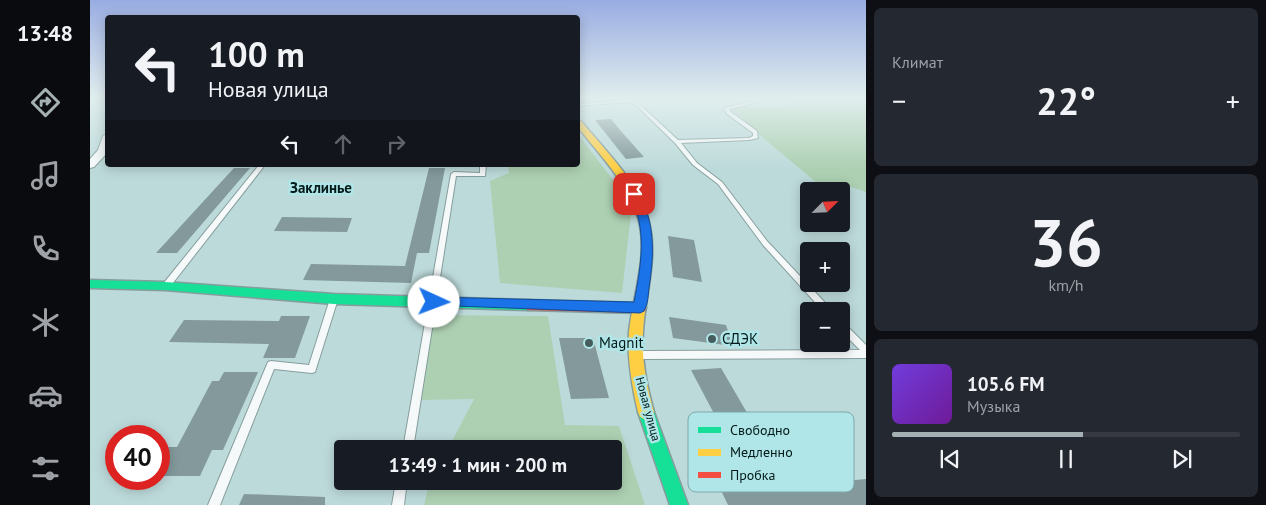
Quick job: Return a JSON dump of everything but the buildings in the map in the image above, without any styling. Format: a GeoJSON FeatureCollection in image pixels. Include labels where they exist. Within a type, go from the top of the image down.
{"type":"FeatureCollection","features":[{"type":"Feature","properties":{"kind":"main road","name":"Новая улица"},"geometry":{"type":"LineString","coordinates":[[580,126],[634,194],[641,206],[646,223],[648,260],[640,308],[636,355],[640,386],[658,449],[679,505]]}},
{"type":"Feature","properties":{"kind":"main road"},"geometry":{"type":"LineString","coordinates":[[90,284],[165,286],[334,299],[640,308]]}},
{"type":"Feature","properties":{"kind":"street"},"geometry":{"type":"LineString","coordinates":[[90,165],[103,151],[105,145]]}},
{"type":"Feature","properties":{"kind":"lane"},"geometry":{"type":"LineString","coordinates":[[655,122],[677,142],[695,164],[720,183],[765,243],[820,302]]}},
{"type":"Feature","properties":{"kind":"lane"},"geometry":{"type":"LineString","coordinates":[[677,142],[749,139],[756,137],[754,132],[740,122]]}},
{"type":"Feature","properties":{"kind":"lane"},"geometry":{"type":"LineString","coordinates":[[165,286],[260,167]]}},
{"type":"Feature","properties":{"kind":"lane"},"geometry":{"type":"LineString","coordinates":[[410,440],[454,174],[483,175],[483,167]]}},
{"type":"Feature","properties":{"kind":"lane"},"geometry":{"type":"LineString","coordinates":[[214,505],[270,366],[312,369],[334,299]]}},
{"type":"Feature","properties":{"kind":"lane"},"geometry":{"type":"LineString","coordinates":[[850,334],[866,351]]}},
{"type":"Feature","properties":{"kind":"lane"},"geometry":{"type":"LineString","coordinates":[[636,355],[866,354]]}},
{"type":"Feature","properties":{"kind":"lane"},"geometry":{"type":"LineString","coordinates":[[398,505],[400,490]]}},
{"type":"Feature","properties":{"kind":"green space"},"geometry":{"type":"Polygon","coordinates":[[[744,122],[866,122],[866,192],[850,187],[850,182],[816,182],[744,122]]]}},
{"type":"Feature","properties":{"kind":"green space"},"geometry":{"type":"Polygon","coordinates":[[[580,137],[632,205],[622,293],[500,283],[490,181],[509,173],[508,167],[580,167],[580,137]]]}},
{"type":"Feature","properties":{"kind":"green space"},"geometry":{"type":"Polygon","coordinates":[[[431,315],[548,316],[565,425],[619,426],[645,505],[424,505],[428,490],[622,490],[622,440],[453,440],[474,399],[419,400],[431,315]]]}},
{"type":"Feature","properties":{"kind":"traffic: fast"},"geometry":{"type":"LineString","coordinates":[[90,284],[165,286],[334,299],[528,305]]}},
{"type":"Feature","properties":{"kind":"traffic: fast"},"geometry":{"type":"LineString","coordinates":[[646,412],[679,505]]}},
{"type":"Feature","properties":{"kind":"traffic: slow"},"geometry":{"type":"LineString","coordinates":[[580,125],[630,190],[642,213],[646,228],[647,258],[636,333],[638,373],[646,412]]}},
{"type":"Feature","properties":{"kind":"traffic: jam"},"geometry":{"type":"LineString","coordinates":[[528,305],[640,308]]}},
{"type":"Feature","properties":{"kind":"place","name":"СДЭК"},"geometry":{"type":"Point","coordinates":[712,339]}},
{"type":"Feature","properties":{"kind":"place","name":"Magnit"},"geometry":{"type":"Point","coordinates":[589,343]}},
{"type":"Feature","properties":{"kind":"district","name":"Заклинье"},"geometry":{"type":"Point","coordinates":[321,188]}},
{"type":"Feature","properties":{"kind":"route"},"geometry":{"type":"LineString","coordinates":[[434,302],[640,308],[648,260],[648,241],[646,223],[641,206],[634,194]]}}]}
